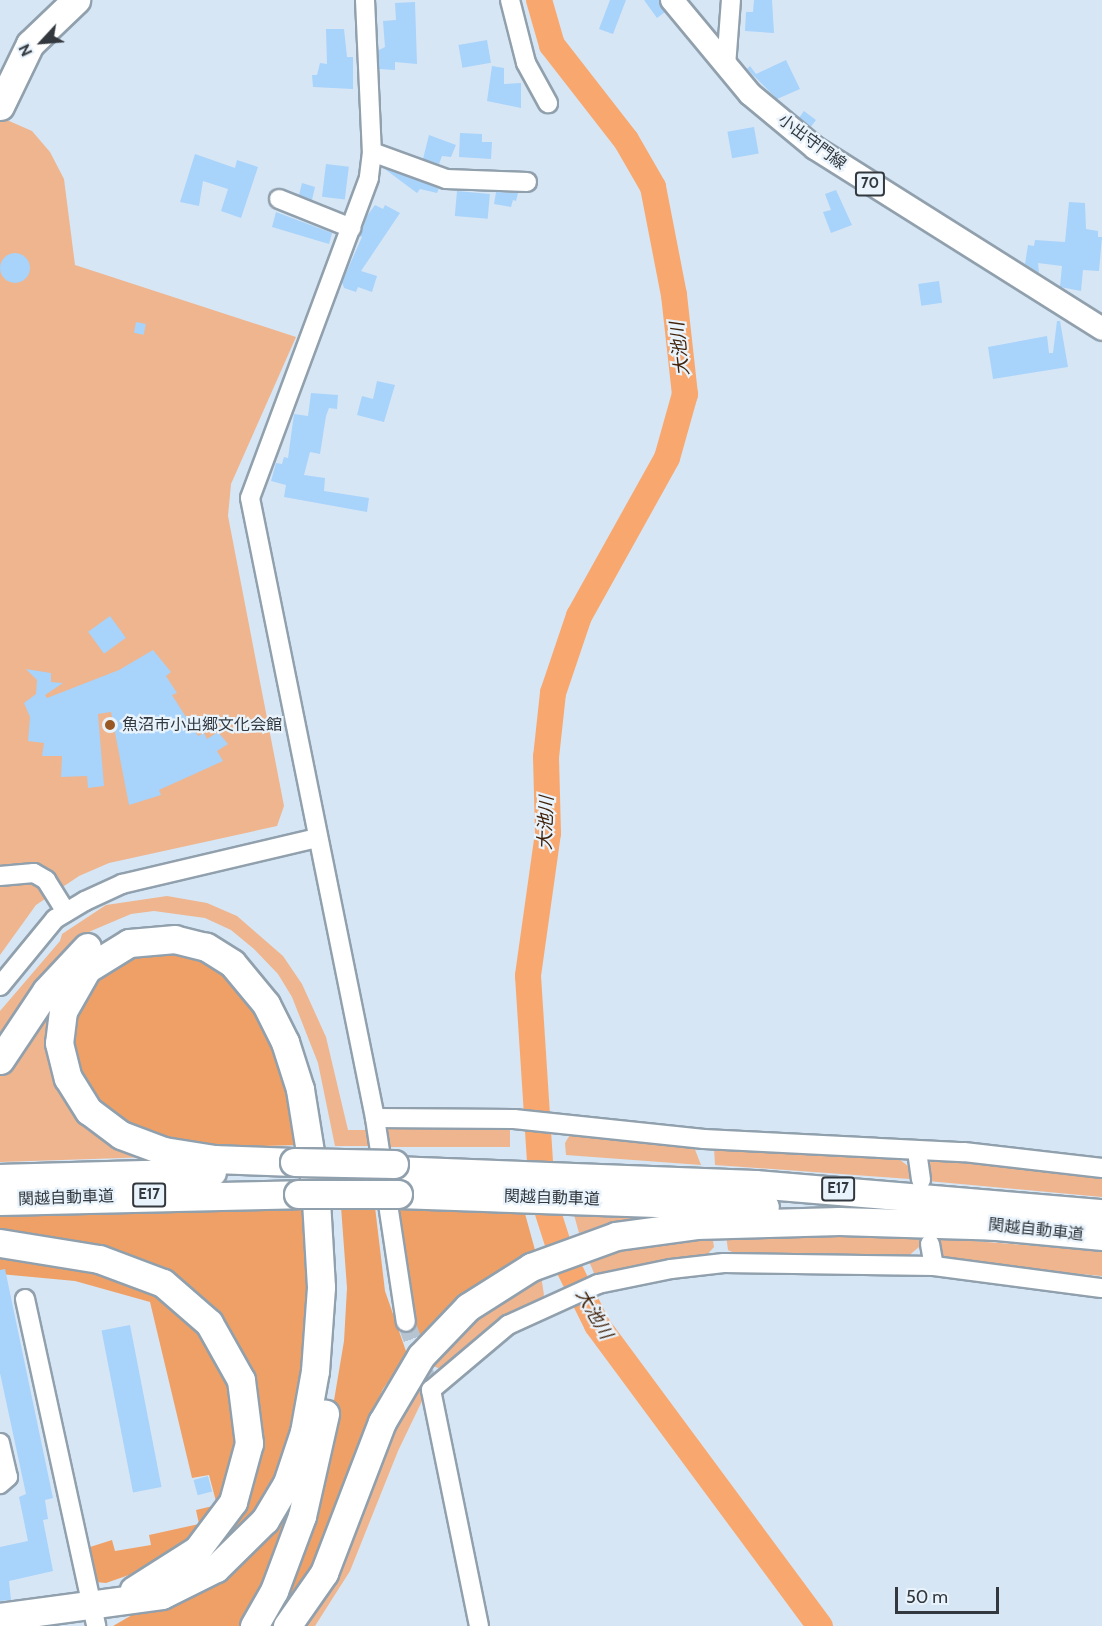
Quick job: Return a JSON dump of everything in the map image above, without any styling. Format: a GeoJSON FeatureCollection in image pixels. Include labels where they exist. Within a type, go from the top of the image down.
{"type":"FeatureCollection","features":[{"type":"Feature","properties":{"kind":"highway"},"geometry":{"type":"LineString","coordinates":[[0,106],[30,45],[76,0]]}},
{"type":"Feature","properties":{"kind":"highway"},"geometry":{"type":"LineString","coordinates":[[0,1060],[46,992],[73,959],[103,936],[137,922],[193,924],[229,939],[269,978],[292,1016],[311,1070],[326,1144],[336,1249],[335,1321],[327,1400],[310,1489],[289,1554],[254,1626]]}},
{"type":"Feature","properties":{"kind":"highway"},"geometry":{"type":"LineString","coordinates":[[0,1617],[90,1620],[189,1584],[234,1554],[265,1520],[287,1483],[304,1432],[315,1362],[321,1278],[315,1183],[300,1089],[285,1042],[255,988],[219,955],[175,939],[129,943],[87,969],[63,1011],[59,1043],[68,1078],[89,1111],[121,1135],[164,1151],[296,1175]]}},
{"type":"Feature","properties":{"kind":"highway","name":"関越自動車道"},"geometry":{"type":"LineString","coordinates":[[0,1201],[296,1175]]}},
{"type":"Feature","properties":{"kind":"highway","name":"関越自動車道"},"geometry":{"type":"LineString","coordinates":[[0,1178],[395,1176],[575,1187],[881,1192],[1102,1213]]}},
{"type":"Feature","properties":{"kind":"highway","name":"関越自動車道"},"geometry":{"type":"LineString","coordinates":[[575,1187],[754,1206],[1102,1236]]}},
{"type":"Feature","properties":{"kind":"highway"},"geometry":{"type":"LineString","coordinates":[[287,1626],[324,1573],[382,1422],[410,1372],[442,1330],[468,1307],[531,1267],[587,1244],[648,1230],[755,1222],[1005,1226]]}},
{"type":"Feature","properties":{"kind":"highway"},"geometry":{"type":"LineString","coordinates":[[0,1243],[99,1259],[163,1283],[195,1308],[216,1332],[233,1360],[246,1401],[249,1432],[246,1463],[233,1502],[211,1536],[166,1574],[127,1594],[90,1620]]}},
{"type":"Feature","properties":{"kind":"main road","name":"小出守門線"},"geometry":{"type":"LineString","coordinates":[[672,0],[750,94],[815,148],[1102,328]]}},
{"type":"Feature","properties":{"kind":"street"},"geometry":{"type":"LineString","coordinates":[[365,0],[372,152],[369,178],[250,498],[316,838],[375,1118],[406,1322]]}},
{"type":"Feature","properties":{"kind":"street"},"geometry":{"type":"LineString","coordinates":[[510,0],[526,63],[548,103]]}},
{"type":"Feature","properties":{"kind":"street"},"geometry":{"type":"LineString","coordinates":[[726,66],[731,0]]}},
{"type":"Feature","properties":{"kind":"street"},"geometry":{"type":"LineString","coordinates":[[372,152],[446,179],[527,182]]}},
{"type":"Feature","properties":{"kind":"street"},"geometry":{"type":"LineString","coordinates":[[279,199],[351,228]]}},
{"type":"Feature","properties":{"kind":"street"},"geometry":{"type":"LineString","coordinates":[[0,986],[28,948],[66,912],[122,884],[316,838]]}},
{"type":"Feature","properties":{"kind":"street"},"geometry":{"type":"LineString","coordinates":[[0,876],[34,873],[46,880],[66,912]]}},
{"type":"Feature","properties":{"kind":"street"},"geometry":{"type":"LineString","coordinates":[[375,1118],[514,1119],[560,1126],[917,1151],[1102,1168]]}},
{"type":"Feature","properties":{"kind":"street"},"geometry":{"type":"LineString","coordinates":[[917,1151],[921,1180]]}},
{"type":"Feature","properties":{"kind":"street"},"geometry":{"type":"LineString","coordinates":[[930,1244],[934,1266]]}},
{"type":"Feature","properties":{"kind":"street"},"geometry":{"type":"LineString","coordinates":[[478,1626],[431,1390],[508,1324],[554,1301],[598,1284],[670,1269],[724,1263],[934,1266],[1102,1288]]}},
{"type":"Feature","properties":{"kind":"street"},"geometry":{"type":"LineString","coordinates":[[25,1299],[90,1620]]}},
{"type":"Feature","properties":{"kind":"street"},"geometry":{"type":"LineString","coordinates":[[0,1443],[8,1477],[0,1484]]}},
{"type":"Feature","properties":{"kind":"shaded area"},"geometry":{"type":"Polygon","coordinates":[[[0,117],[32,131],[50,152],[64,179],[75,265],[296,337],[231,484],[228,516],[284,806],[277,826],[109,863],[79,876],[36,905],[0,955],[0,117]]]}},
{"type":"Feature","properties":{"kind":"shaded area"},"geometry":{"type":"Polygon","coordinates":[[[167,896],[207,903],[237,916],[283,956],[302,984],[326,1037],[348,1130],[366,1130],[369,1146],[335,1146],[318,1063],[292,997],[278,974],[254,949],[231,930],[205,918],[154,911],[131,914],[91,931],[72,944],[0,1040],[0,1011],[60,941],[62,934],[106,905],[167,896]]]}},
{"type":"Feature","properties":{"kind":"shaded area"},"geometry":{"type":"Polygon","coordinates":[[[189,951],[229,975],[264,1023],[287,1085],[299,1145],[226,1147],[149,1135],[102,1110],[71,1063],[72,1018],[93,976],[124,954],[189,951]]]}},
{"type":"Feature","properties":{"kind":"shaded area"},"geometry":{"type":"Polygon","coordinates":[[[64,982],[153,1157],[0,1162],[0,1073],[64,982]]]}},
{"type":"Feature","properties":{"kind":"shaded area"},"geometry":{"type":"Polygon","coordinates":[[[385,1128],[510,1128],[510,1147],[385,1147],[385,1128]]]}},
{"type":"Feature","properties":{"kind":"shaded area"},"geometry":{"type":"Polygon","coordinates":[[[571,1133],[694,1147],[701,1165],[566,1155],[565,1143],[571,1133]]]}},
{"type":"Feature","properties":{"kind":"shaded area"},"geometry":{"type":"Polygon","coordinates":[[[714,1147],[895,1156],[908,1166],[910,1179],[715,1165],[714,1147]]]}},
{"type":"Feature","properties":{"kind":"shaded area"},"geometry":{"type":"Polygon","coordinates":[[[941,1157],[1102,1177],[1102,1197],[928,1181],[925,1165],[941,1157]]]}},
{"type":"Feature","properties":{"kind":"shaded area"},"geometry":{"type":"Polygon","coordinates":[[[306,1206],[309,1314],[302,1388],[283,1461],[256,1515],[205,1563],[218,1540],[253,1381],[241,1348],[221,1316],[176,1279],[0,1233],[0,1215],[306,1206]]]}},
{"type":"Feature","properties":{"kind":"shaded area"},"geometry":{"type":"Polygon","coordinates":[[[341,1207],[375,1207],[385,1291],[407,1354],[383,1389],[363,1432],[313,1568],[273,1626],[262,1626],[325,1454],[344,1341],[347,1288],[341,1207]]]}},
{"type":"Feature","properties":{"kind":"shaded area"},"geometry":{"type":"Polygon","coordinates":[[[393,1207],[524,1210],[535,1250],[470,1289],[421,1339],[409,1313],[393,1207]]]}},
{"type":"Feature","properties":{"kind":"shaded area"},"geometry":{"type":"Polygon","coordinates":[[[573,1211],[692,1215],[613,1224],[579,1233],[573,1211]]]}},
{"type":"Feature","properties":{"kind":"shaded area"},"geometry":{"type":"Polygon","coordinates":[[[712,1235],[714,1247],[705,1257],[604,1276],[594,1273],[585,1252],[712,1235]]]}},
{"type":"Feature","properties":{"kind":"shaded area"},"geometry":{"type":"Polygon","coordinates":[[[726,1235],[919,1238],[919,1247],[907,1257],[738,1255],[728,1250],[726,1235]]]}},
{"type":"Feature","properties":{"kind":"shaded area"},"geometry":{"type":"Polygon","coordinates":[[[935,1238],[1102,1251],[1102,1276],[947,1262],[940,1257],[935,1238]]]}},
{"type":"Feature","properties":{"kind":"shaded area"},"geometry":{"type":"Polygon","coordinates":[[[0,1256],[103,1269],[173,1300],[225,1358],[239,1439],[223,1497],[197,1535],[149,1568],[106,1583],[95,1582],[88,1553],[90,1547],[112,1540],[115,1551],[151,1545],[149,1535],[199,1524],[196,1510],[217,1505],[209,1475],[192,1478],[150,1302],[75,1281],[0,1274],[0,1256]]]}},
{"type":"Feature","properties":{"kind":"shaded area"},"geometry":{"type":"Polygon","coordinates":[[[540,1269],[544,1295],[540,1302],[449,1366],[438,1368],[431,1365],[448,1335],[540,1269]]]}},
{"type":"Feature","properties":{"kind":"shaded area"},"geometry":{"type":"Polygon","coordinates":[[[416,1376],[422,1401],[398,1451],[350,1571],[315,1626],[297,1626],[416,1376]]]}},
{"type":"Feature","properties":{"kind":"shaded area"},"geometry":{"type":"Polygon","coordinates":[[[296,1494],[260,1591],[240,1626],[113,1626],[132,1615],[168,1602],[296,1494]]]}},
{"type":"Feature","properties":{"kind":"building"},"geometry":{"type":"Polygon","coordinates":[[[610,0],[626,0],[613,34],[599,29],[610,0]]]}},
{"type":"Feature","properties":{"kind":"building"},"geometry":{"type":"Polygon","coordinates":[[[644,0],[659,0],[665,12],[657,18],[644,0]]]}},
{"type":"Feature","properties":{"kind":"building"},"geometry":{"type":"Polygon","coordinates":[[[754,0],[772,0],[774,33],[745,31],[746,12],[753,12],[754,0]]]}},
{"type":"Feature","properties":{"kind":"building"},"geometry":{"type":"Polygon","coordinates":[[[415,2],[417,64],[395,62],[395,70],[379,69],[379,50],[385,47],[383,21],[396,20],[395,3],[415,2]]]}},
{"type":"Feature","properties":{"kind":"building"},"geometry":{"type":"Polygon","coordinates":[[[326,29],[344,29],[347,57],[353,57],[353,89],[313,87],[312,75],[317,75],[320,63],[327,64],[326,29]]]}},
{"type":"Feature","properties":{"kind":"building"},"geometry":{"type":"Polygon","coordinates":[[[487,40],[491,63],[462,68],[458,45],[487,40]]]}},
{"type":"Feature","properties":{"kind":"building"},"geometry":{"type":"Polygon","coordinates":[[[786,60],[800,89],[777,99],[747,69],[750,66],[756,74],[786,60]]]}},
{"type":"Feature","properties":{"kind":"building"},"geometry":{"type":"Polygon","coordinates":[[[492,66],[504,68],[504,84],[521,83],[521,108],[487,101],[492,66]]]}},
{"type":"Feature","properties":{"kind":"building"},"geometry":{"type":"Polygon","coordinates":[[[804,111],[816,120],[811,126],[799,117],[804,111]]]}},
{"type":"Feature","properties":{"kind":"building"},"geometry":{"type":"Polygon","coordinates":[[[754,127],[759,154],[732,158],[727,132],[754,127]]]}},
{"type":"Feature","properties":{"kind":"building"},"geometry":{"type":"Polygon","coordinates":[[[460,133],[482,134],[482,142],[492,142],[491,159],[459,157],[460,133]]]}},
{"type":"Feature","properties":{"kind":"building"},"geometry":{"type":"Polygon","coordinates":[[[429,135],[456,145],[451,157],[442,156],[439,164],[423,159],[429,135]]]}},
{"type":"Feature","properties":{"kind":"building"},"geometry":{"type":"Polygon","coordinates":[[[195,154],[235,168],[237,160],[258,167],[241,218],[221,211],[228,189],[203,181],[199,206],[180,202],[195,154]]]}},
{"type":"Feature","properties":{"kind":"building"},"geometry":{"type":"Polygon","coordinates":[[[326,164],[349,167],[345,200],[322,197],[326,164]]]}},
{"type":"Feature","properties":{"kind":"building"},"geometry":{"type":"Polygon","coordinates":[[[382,167],[439,188],[437,193],[420,189],[417,193],[382,167]]]}},
{"type":"Feature","properties":{"kind":"building"},"geometry":{"type":"Polygon","coordinates":[[[302,183],[315,187],[312,200],[299,195],[302,183]]]}},
{"type":"Feature","properties":{"kind":"building"},"geometry":{"type":"Polygon","coordinates":[[[836,190],[852,225],[831,233],[823,212],[831,210],[825,194],[836,190]]]}},
{"type":"Feature","properties":{"kind":"building"},"geometry":{"type":"Polygon","coordinates":[[[457,191],[490,194],[488,219],[455,216],[457,191]]]}},
{"type":"Feature","properties":{"kind":"building"},"geometry":{"type":"Polygon","coordinates":[[[496,192],[518,193],[511,207],[494,204],[496,192]]]}},
{"type":"Feature","properties":{"kind":"building"},"geometry":{"type":"Polygon","coordinates":[[[1069,202],[1085,203],[1086,229],[1098,231],[1098,237],[1102,237],[1099,271],[1083,270],[1081,291],[1060,287],[1062,266],[1038,263],[1039,273],[1025,264],[1028,245],[1034,246],[1035,240],[1065,242],[1069,202]]]}},
{"type":"Feature","properties":{"kind":"building"},"geometry":{"type":"Polygon","coordinates":[[[375,205],[383,209],[385,205],[400,213],[361,271],[377,276],[372,292],[358,287],[356,292],[344,288],[342,282],[362,237],[360,236],[367,216],[375,205]]]}},
{"type":"Feature","properties":{"kind":"building"},"geometry":{"type":"Polygon","coordinates":[[[276,212],[332,233],[329,244],[272,227],[276,212]]]}},
{"type":"Feature","properties":{"kind":"building"},"geometry":{"type":"Polygon","coordinates":[[[15,253],[26,257],[30,268],[26,279],[15,283],[4,279],[0,268],[4,257],[15,253]]]}},
{"type":"Feature","properties":{"kind":"building"},"geometry":{"type":"Polygon","coordinates":[[[939,281],[942,303],[921,306],[918,284],[939,281]]]}},
{"type":"Feature","properties":{"kind":"building"},"geometry":{"type":"Polygon","coordinates":[[[1057,321],[1060,321],[1068,367],[993,379],[988,347],[1047,336],[1049,353],[1053,353],[1057,321]]]}},
{"type":"Feature","properties":{"kind":"building"},"geometry":{"type":"Polygon","coordinates":[[[136,322],[146,324],[144,335],[134,333],[136,322]]]}},
{"type":"Feature","properties":{"kind":"building"},"geometry":{"type":"Polygon","coordinates":[[[377,381],[395,385],[384,422],[357,415],[362,396],[373,399],[377,381]]]}},
{"type":"Feature","properties":{"kind":"building"},"geometry":{"type":"Polygon","coordinates":[[[311,393],[338,395],[337,409],[329,408],[320,454],[310,452],[304,475],[325,478],[324,491],[369,498],[367,512],[284,497],[286,485],[271,481],[276,463],[282,464],[284,457],[288,458],[294,414],[308,416],[311,393]]]}},
{"type":"Feature","properties":{"kind":"building"},"geometry":{"type":"Polygon","coordinates":[[[110,616],[126,638],[104,654],[88,632],[110,616]]]}},
{"type":"Feature","properties":{"kind":"building","name":"魚沼市小出郷文化会館"},"geometry":{"type":"Polygon","coordinates":[[[153,650],[171,672],[166,676],[177,693],[172,695],[198,736],[204,733],[207,739],[218,732],[228,744],[217,751],[223,761],[159,790],[161,795],[129,805],[111,712],[98,714],[104,786],[88,788],[87,776],[61,777],[62,756],[42,756],[44,743],[28,741],[30,717],[24,703],[36,694],[37,680],[26,669],[51,673],[51,682],[63,683],[45,695],[47,698],[119,670],[153,650]]]}},
{"type":"Feature","properties":{"kind":"building"},"geometry":{"type":"Polygon","coordinates":[[[5,1269],[53,1498],[45,1500],[48,1519],[43,1520],[53,1571],[9,1581],[11,1600],[0,1601],[0,1547],[28,1541],[19,1497],[26,1494],[0,1373],[0,1270],[5,1269]]]}},
{"type":"Feature","properties":{"kind":"building"},"geometry":{"type":"Polygon","coordinates":[[[130,1325],[161,1487],[133,1493],[102,1331],[130,1325]]]}},
{"type":"Feature","properties":{"kind":"building"},"geometry":{"type":"Polygon","coordinates":[[[208,1476],[212,1491],[198,1495],[194,1480],[208,1476]]]}},
{"type":"Feature","properties":{"kind":"waterway","name":"大池川"},"geometry":{"type":"LineString","coordinates":[[539,0],[552,45],[626,140],[653,187],[674,295],[685,394],[667,458],[579,616],[553,693],[546,757],[548,833],[528,976],[542,1194],[560,1250],[597,1325],[820,1626]]}},
{"type":"Feature","properties":{"kind":"tunnel"},"geometry":{"type":"LineString","coordinates":[[406,1322],[431,1390]]}},
{"type":"Feature","properties":{"kind":"place","name":"魚沼市小出郷文化会館"},"geometry":{"type":"Point","coordinates":[110,725]}}]}
